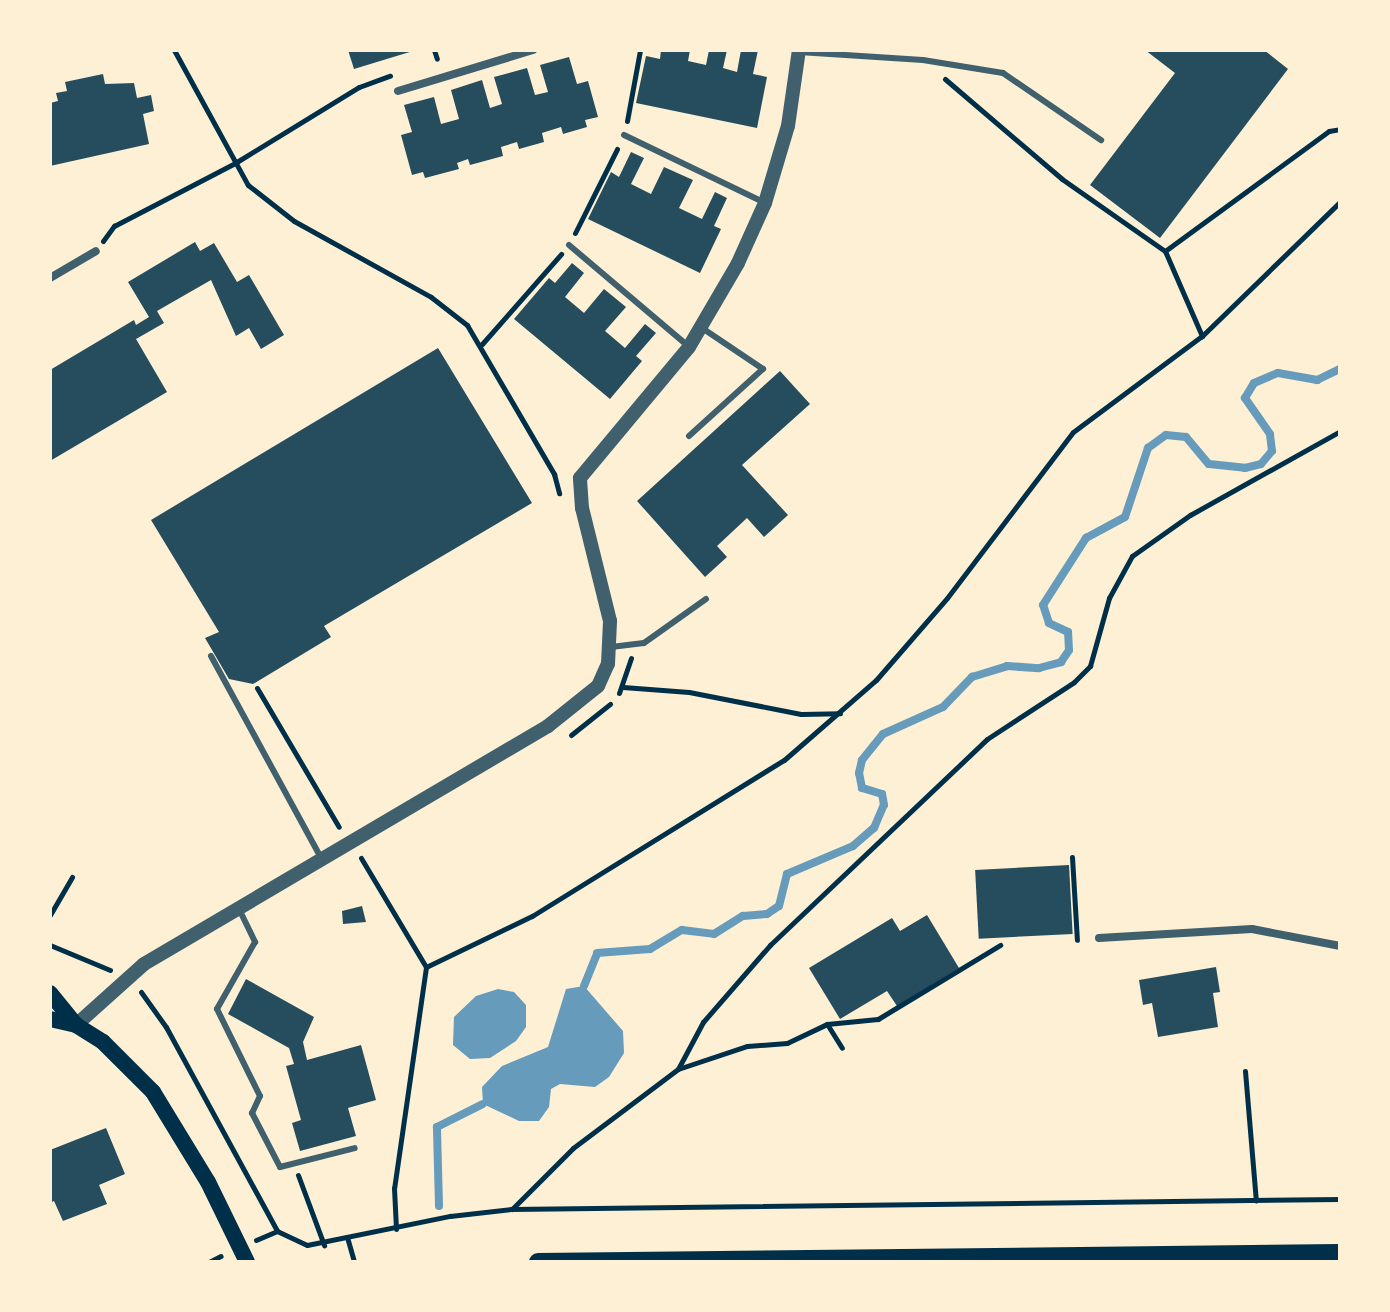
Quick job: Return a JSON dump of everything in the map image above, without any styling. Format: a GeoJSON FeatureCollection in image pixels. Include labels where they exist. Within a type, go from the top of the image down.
{"type":"FeatureCollection","features":[{"type":"Feature","properties":{"kind":"main road"},"geometry":{"type":"LineString","coordinates":[[50,993],[76,1025],[103,1042],[153,1092],[208,1182],[247,1262]]}},
{"type":"Feature","properties":{"kind":"main road"},"geometry":{"type":"LineString","coordinates":[[50,1019],[76,1025]]}},
{"type":"Feature","properties":{"kind":"main road"},"geometry":{"type":"LineString","coordinates":[[538,1262],[1340,1253]]}},
{"type":"Feature","properties":{"kind":"street"},"geometry":{"type":"LineString","coordinates":[[398,91],[533,50]]}},
{"type":"Feature","properties":{"kind":"street"},"geometry":{"type":"LineString","coordinates":[[76,1025],[125,980],[583,704],[598,686],[611,647],[580,478],[702,328],[765,203],[788,126],[799,51]]}},
{"type":"Feature","properties":{"kind":"street"},"geometry":{"type":"LineString","coordinates":[[50,278],[96,251]]}},
{"type":"Feature","properties":{"kind":"street"},"geometry":{"type":"LineString","coordinates":[[1099,938],[1252,929],[1340,946]]}},
{"type":"Feature","properties":{"kind":"lane"},"geometry":{"type":"LineString","coordinates":[[799,51],[923,60],[1003,73],[1101,140]]}},
{"type":"Feature","properties":{"kind":"lane"},"geometry":{"type":"LineString","coordinates":[[624,135],[765,203]]}},
{"type":"Feature","properties":{"kind":"lane"},"geometry":{"type":"LineString","coordinates":[[569,245],[689,347]]}},
{"type":"Feature","properties":{"kind":"lane"},"geometry":{"type":"LineString","coordinates":[[689,436],[763,369],[702,328]]}},
{"type":"Feature","properties":{"kind":"lane"},"geometry":{"type":"LineString","coordinates":[[611,647],[644,643],[706,599]]}},
{"type":"Feature","properties":{"kind":"lane"},"geometry":{"type":"LineString","coordinates":[[211,656],[322,860]]}},
{"type":"Feature","properties":{"kind":"lane"},"geometry":{"type":"LineString","coordinates":[[239,909],[255,942],[217,1009],[260,1096],[252,1113],[280,1167],[355,1148]]}},
{"type":"Feature","properties":{"kind":"path"},"geometry":{"type":"LineString","coordinates":[[174,50],[248,185],[294,221],[431,297],[482,344],[554,474],[561,501]]}},
{"type":"Feature","properties":{"kind":"path"},"geometry":{"type":"LineString","coordinates":[[434,50],[437,59]]}},
{"type":"Feature","properties":{"kind":"path"},"geometry":{"type":"LineString","coordinates":[[482,344],[569,245],[624,135],[640,50]]}},
{"type":"Feature","properties":{"kind":"path"},"geometry":{"type":"LineString","coordinates":[[923,60],[1062,179],[1165,251],[1202,336]]}},
{"type":"Feature","properties":{"kind":"path"},"geometry":{"type":"LineString","coordinates":[[96,251],[114,226],[235,163],[359,87],[389,75]]}},
{"type":"Feature","properties":{"kind":"path"},"geometry":{"type":"LineString","coordinates":[[1165,251],[1329,131],[1340,129]]}},
{"type":"Feature","properties":{"kind":"path"},"geometry":{"type":"LineString","coordinates":[[426,967],[532,916],[646,850],[784,760],[840,713],[947,598],[1073,432],[1202,336],[1340,202]]}},
{"type":"Feature","properties":{"kind":"path"},"geometry":{"type":"LineString","coordinates":[[678,1069],[703,1022],[770,945],[987,739],[1074,682],[1090,666],[1109,598],[1132,556],[1190,515],[1340,431]]}},
{"type":"Feature","properties":{"kind":"path"},"geometry":{"type":"LineString","coordinates":[[623,687],[689,692],[801,714],[840,713]]}},
{"type":"Feature","properties":{"kind":"path"},"geometry":{"type":"LineString","coordinates":[[257,688],[339,827]]}},
{"type":"Feature","properties":{"kind":"path"},"geometry":{"type":"LineString","coordinates":[[352,842],[426,967],[394,1188],[396,1229]]}},
{"type":"Feature","properties":{"kind":"path"},"geometry":{"type":"LineString","coordinates":[[1072,857],[1077,940]]}},
{"type":"Feature","properties":{"kind":"path"},"geometry":{"type":"LineString","coordinates":[[50,915],[72,877]]}},
{"type":"Feature","properties":{"kind":"path"},"geometry":{"type":"LineString","coordinates":[[50,945],[90,959],[147,997],[277,1231],[292,1242],[324,1245],[347,1237],[511,1209],[1340,1199]]}},
{"type":"Feature","properties":{"kind":"path"},"geometry":{"type":"LineString","coordinates":[[511,1209],[573,1148],[678,1069],[714,1054],[787,1043],[827,1024],[878,1019],[1000,945]]}},
{"type":"Feature","properties":{"kind":"path"},"geometry":{"type":"LineString","coordinates":[[827,1024],[842,1048]]}},
{"type":"Feature","properties":{"kind":"path"},"geometry":{"type":"LineString","coordinates":[[1245,1071],[1256,1201]]}},
{"type":"Feature","properties":{"kind":"path"},"geometry":{"type":"LineString","coordinates":[[294,1163],[324,1245]]}},
{"type":"Feature","properties":{"kind":"path"},"geometry":{"type":"LineString","coordinates":[[347,1237],[354,1262]]}},
{"type":"Feature","properties":{"kind":"water"},"geometry":{"type":"Polygon","coordinates":[[[584,986],[623,1031],[624,1053],[609,1077],[595,1087],[560,1084],[551,1089],[549,1107],[539,1121],[519,1121],[483,1104],[482,1087],[502,1066],[548,1047],[566,989],[584,986]]]}},
{"type":"Feature","properties":{"kind":"water"},"geometry":{"type":"Polygon","coordinates":[[[498,989],[514,992],[526,1005],[526,1027],[516,1041],[490,1058],[470,1059],[453,1045],[454,1017],[476,996],[498,989]]]}},
{"type":"Feature","properties":{"kind":"building"},"geometry":{"type":"Polygon","coordinates":[[[348,50],[413,50],[413,51],[354,69],[348,50]]]}},
{"type":"Feature","properties":{"kind":"building"},"geometry":{"type":"Polygon","coordinates":[[[661,50],[690,50],[688,61],[706,65],[709,50],[727,50],[723,68],[737,72],[741,50],[758,50],[753,74],[767,77],[757,128],[636,103],[646,56],[660,59],[661,50]]]}},
{"type":"Feature","properties":{"kind":"building"},"geometry":{"type":"Polygon","coordinates":[[[1145,50],[1264,50],[1288,69],[1160,238],[1090,185],[1175,73],[1145,50]]]}},
{"type":"Feature","properties":{"kind":"building"},"geometry":{"type":"Polygon","coordinates":[[[569,57],[577,84],[588,81],[598,117],[585,120],[587,127],[563,134],[561,127],[542,133],[544,142],[519,149],[517,142],[501,147],[503,156],[470,165],[468,159],[457,163],[459,169],[425,178],[423,172],[412,175],[401,135],[412,132],[404,105],[434,97],[441,124],[459,119],[451,90],[482,80],[490,108],[502,104],[494,77],[527,68],[535,95],[548,92],[540,65],[569,57]]]}},
{"type":"Feature","properties":{"kind":"building"},"geometry":{"type":"Polygon","coordinates":[[[103,74],[105,84],[134,83],[137,98],[151,95],[154,111],[143,114],[149,144],[50,166],[50,103],[58,101],[56,93],[67,91],[65,82],[103,74]]]}},
{"type":"Feature","properties":{"kind":"building"},"geometry":{"type":"Polygon","coordinates":[[[631,152],[644,158],[631,184],[651,194],[664,167],[693,180],[679,208],[702,219],[715,192],[727,198],[714,226],[721,229],[700,273],[588,219],[611,172],[619,177],[631,152]]]}},
{"type":"Feature","properties":{"kind":"building"},"geometry":{"type":"Polygon","coordinates":[[[195,242],[200,251],[214,243],[237,282],[249,275],[284,335],[261,349],[249,328],[236,336],[211,280],[157,311],[164,323],[136,339],[167,392],[50,461],[50,370],[134,320],[136,325],[149,317],[128,282],[195,242]]]}},
{"type":"Feature","properties":{"kind":"building"},"geometry":{"type":"Polygon","coordinates":[[[572,263],[584,273],[565,297],[584,313],[604,289],[626,307],[605,331],[625,348],[645,324],[656,333],[636,356],[642,361],[610,399],[514,319],[549,278],[555,283],[572,263]]]}},
{"type":"Feature","properties":{"kind":"building"},"geometry":{"type":"Polygon","coordinates":[[[438,348],[532,503],[324,626],[331,637],[253,684],[229,679],[205,638],[219,632],[151,520],[438,348]]]}},
{"type":"Feature","properties":{"kind":"building"},"geometry":{"type":"Polygon","coordinates":[[[780,371],[810,404],[742,465],[788,515],[764,537],[747,518],[717,546],[727,557],[705,577],[637,501],[780,371]]]}},
{"type":"Feature","properties":{"kind":"building"},"geometry":{"type":"Polygon","coordinates":[[[1069,865],[1073,934],[979,939],[975,870],[1069,865]]]}},
{"type":"Feature","properties":{"kind":"building"},"geometry":{"type":"Polygon","coordinates":[[[362,906],[366,922],[343,924],[342,911],[362,906]]]}},
{"type":"Feature","properties":{"kind":"building"},"geometry":{"type":"Polygon","coordinates":[[[927,915],[959,968],[897,1006],[887,991],[840,1019],[809,968],[892,918],[900,931],[927,915]]]}},
{"type":"Feature","properties":{"kind":"building"},"geometry":{"type":"Polygon","coordinates":[[[1216,967],[1220,992],[1213,993],[1218,1027],[1158,1037],[1152,1003],[1143,1005],[1139,980],[1216,967]]]}},
{"type":"Feature","properties":{"kind":"building"},"geometry":{"type":"Polygon","coordinates":[[[246,979],[314,1017],[303,1042],[307,1060],[361,1045],[376,1100],[348,1108],[356,1136],[300,1151],[292,1123],[301,1120],[286,1066],[294,1064],[289,1048],[228,1014],[246,979]]]}},
{"type":"Feature","properties":{"kind":"building"},"geometry":{"type":"Polygon","coordinates":[[[106,1128],[125,1174],[99,1185],[107,1204],[63,1221],[54,1201],[50,1203],[50,1150],[106,1128]]]}},
{"type":"Feature","properties":{"kind":"waterway"},"geometry":{"type":"LineString","coordinates":[[584,986],[597,953],[650,949],[682,930],[714,934],[743,916],[767,914],[779,906],[787,874],[853,846],[874,828],[884,805],[882,794],[862,788],[859,773],[862,760],[883,734],[943,707],[972,677],[1007,666],[1039,668],[1061,662],[1069,650],[1068,632],[1049,623],[1043,605],[1086,538],[1125,517],[1148,448],[1166,435],[1186,437],[1209,464],[1245,468],[1261,464],[1272,451],[1270,434],[1245,398],[1254,383],[1278,373],[1317,380],[1340,369]]}},
{"type":"Feature","properties":{"kind":"waterway"},"geometry":{"type":"LineString","coordinates":[[439,1206],[437,1127],[483,1104]]}}]}
